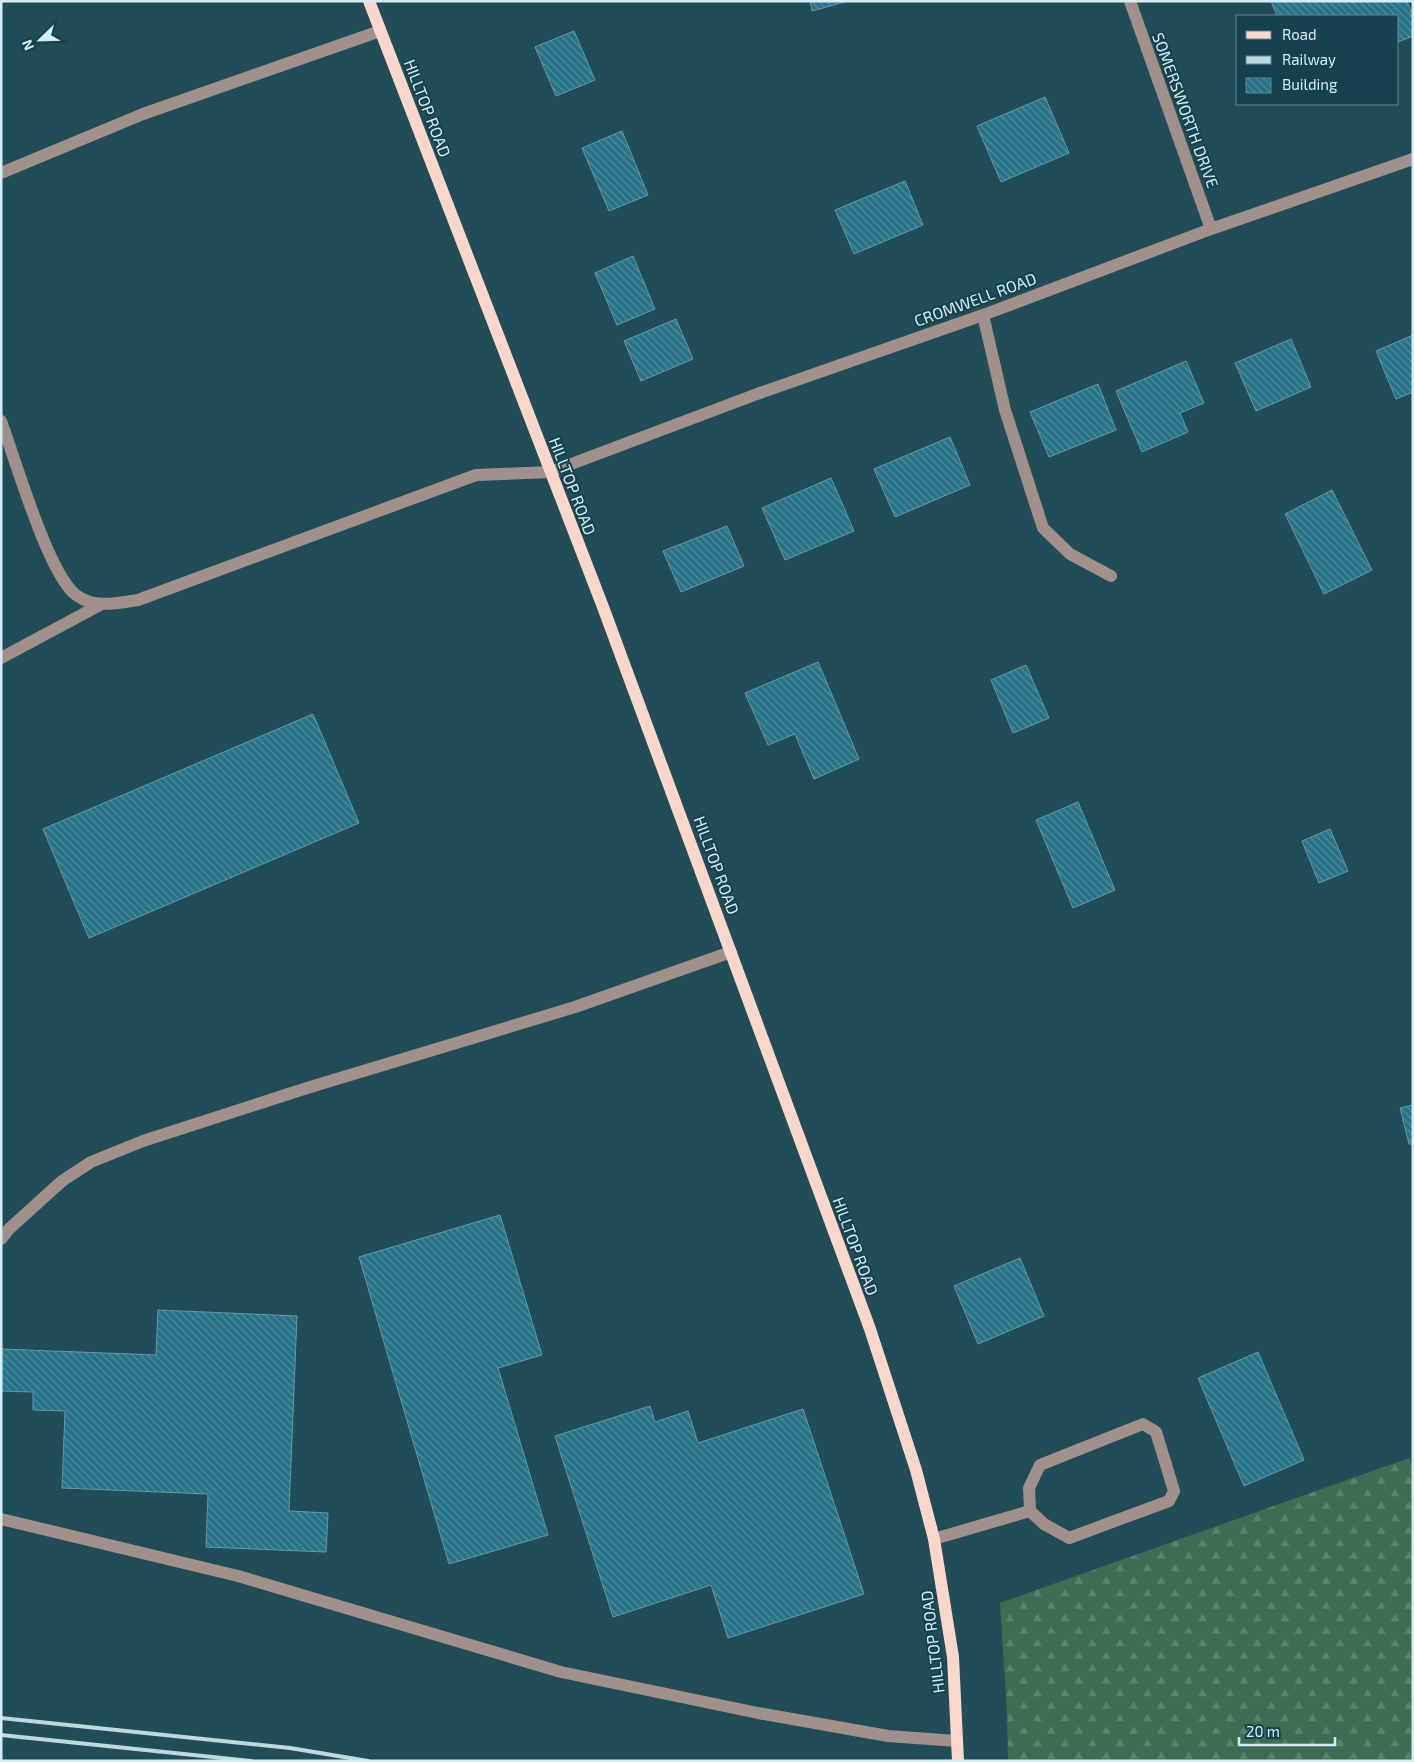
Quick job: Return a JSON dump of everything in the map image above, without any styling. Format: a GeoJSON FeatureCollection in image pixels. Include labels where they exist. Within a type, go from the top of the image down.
{"type":"FeatureCollection","features":[{"type":"Feature","properties":{"kind":"main road","name":"HILLTOP ROAD"},"geometry":{"type":"LineString","coordinates":[[369,1],[603,607],[870,1329],[916,1470],[934,1539],[953,1657],[958,1761]]}},
{"type":"Feature","properties":{"kind":"street","name":"SOMERSWORTH DRIVE"},"geometry":{"type":"LineString","coordinates":[[1130,1],[1211,229]]}},
{"type":"Feature","properties":{"kind":"street"},"geometry":{"type":"LineString","coordinates":[[1,173],[143,114],[380,31]]}},
{"type":"Feature","properties":{"kind":"street","name":"CROMWELL ROAD"},"geometry":{"type":"LineString","coordinates":[[100,605],[138,600],[476,475],[550,472],[757,394],[983,315],[1211,229],[1413,159]]}},
{"type":"Feature","properties":{"kind":"street"},"geometry":{"type":"LineString","coordinates":[[983,315],[1006,410],[1043,528],[1070,554],[1111,576]]}},
{"type":"Feature","properties":{"kind":"street"},"geometry":{"type":"LineString","coordinates":[[1,421],[55,566],[76,595],[100,605]]}},
{"type":"Feature","properties":{"kind":"street"},"geometry":{"type":"LineString","coordinates":[[1,658],[100,605]]}},
{"type":"Feature","properties":{"kind":"street"},"geometry":{"type":"LineString","coordinates":[[1,1239],[9,1229],[62,1181],[91,1162],[134,1145],[307,1088],[575,1007],[732,952]]}},
{"type":"Feature","properties":{"kind":"street"},"geometry":{"type":"LineString","coordinates":[[1143,1424],[1156,1432],[1174,1491],[1169,1501],[1106,1526],[1069,1538],[1044,1524],[1030,1511],[1029,1488],[1040,1465],[1143,1424]]}},
{"type":"Feature","properties":{"kind":"street"},"geometry":{"type":"LineString","coordinates":[[934,1539],[1030,1511]]}},
{"type":"Feature","properties":{"kind":"street"},"geometry":{"type":"LineString","coordinates":[[1,1519],[238,1576],[561,1672],[758,1714],[888,1736],[957,1741]]}},
{"type":"Feature","properties":{"kind":"green space"},"geometry":{"type":"Polygon","coordinates":[[[1409,1458],[1413,1469],[1413,1761],[1008,1761],[1000,1603],[1409,1458]]]}},
{"type":"Feature","properties":{"kind":"building"},"geometry":{"type":"Polygon","coordinates":[[[810,1],[848,1],[812,11],[810,1]]]}},
{"type":"Feature","properties":{"kind":"building"},"geometry":{"type":"Polygon","coordinates":[[[1271,1],[1407,1],[1413,17],[1413,36],[1399,42],[1399,15],[1277,15],[1271,1]]]}},
{"type":"Feature","properties":{"kind":"building"},"geometry":{"type":"Polygon","coordinates":[[[574,31],[595,80],[556,96],[535,47],[574,31]]]}},
{"type":"Feature","properties":{"kind":"building"},"geometry":{"type":"Polygon","coordinates":[[[1045,97],[1069,153],[1001,182],[977,126],[1045,97]]]}},
{"type":"Feature","properties":{"kind":"building"},"geometry":{"type":"Polygon","coordinates":[[[622,131],[648,195],[609,211],[582,148],[622,131]]]}},
{"type":"Feature","properties":{"kind":"building"},"geometry":{"type":"Polygon","coordinates":[[[905,181],[923,225],[854,254],[835,210],[905,181]]]}},
{"type":"Feature","properties":{"kind":"building"},"geometry":{"type":"Polygon","coordinates":[[[633,256],[655,309],[617,325],[595,273],[633,256]]]}},
{"type":"Feature","properties":{"kind":"building"},"geometry":{"type":"Polygon","coordinates":[[[676,319],[693,359],[641,381],[624,341],[676,319]]]}},
{"type":"Feature","properties":{"kind":"building"},"geometry":{"type":"Polygon","coordinates":[[[1413,335],[1413,392],[1396,399],[1376,351],[1413,335]]]}},
{"type":"Feature","properties":{"kind":"building"},"geometry":{"type":"Polygon","coordinates":[[[1291,339],[1311,387],[1256,411],[1235,363],[1291,339]]]}},
{"type":"Feature","properties":{"kind":"building"},"geometry":{"type":"Polygon","coordinates":[[[1186,361],[1204,403],[1180,413],[1188,432],[1142,452],[1116,391],[1186,361]]]}},
{"type":"Feature","properties":{"kind":"building"},"geometry":{"type":"Polygon","coordinates":[[[1098,384],[1116,430],[1049,457],[1030,412],[1098,384]]]}},
{"type":"Feature","properties":{"kind":"building"},"geometry":{"type":"Polygon","coordinates":[[[950,437],[970,485],[895,517],[874,469],[950,437]]]}},
{"type":"Feature","properties":{"kind":"building"},"geometry":{"type":"Polygon","coordinates":[[[831,478],[854,531],[785,560],[762,508],[831,478]]]}},
{"type":"Feature","properties":{"kind":"building"},"geometry":{"type":"Polygon","coordinates":[[[1332,490],[1372,570],[1324,594],[1285,514],[1332,490]]]}},
{"type":"Feature","properties":{"kind":"building"},"geometry":{"type":"Polygon","coordinates":[[[727,526],[744,566],[681,592],[663,551],[727,526]]]}},
{"type":"Feature","properties":{"kind":"building"},"geometry":{"type":"Polygon","coordinates":[[[818,662],[859,759],[814,779],[795,734],[768,745],[745,693],[818,662]]]}},
{"type":"Feature","properties":{"kind":"building"},"geometry":{"type":"Polygon","coordinates":[[[1026,665],[1049,718],[1013,733],[991,680],[1026,665]]]}},
{"type":"Feature","properties":{"kind":"building"},"geometry":{"type":"Polygon","coordinates":[[[313,714],[359,823],[89,938],[43,829],[313,714]]]}},
{"type":"Feature","properties":{"kind":"building"},"geometry":{"type":"Polygon","coordinates":[[[1078,802],[1115,890],[1073,908],[1036,820],[1078,802]]]}},
{"type":"Feature","properties":{"kind":"building"},"geometry":{"type":"Polygon","coordinates":[[[1330,829],[1348,871],[1319,883],[1302,841],[1330,829]]]}},
{"type":"Feature","properties":{"kind":"building"},"geometry":{"type":"Polygon","coordinates":[[[1413,1105],[1413,1144],[1409,1144],[1400,1108],[1413,1105]]]}},
{"type":"Feature","properties":{"kind":"building"},"geometry":{"type":"Polygon","coordinates":[[[500,1215],[542,1355],[498,1368],[548,1535],[449,1564],[359,1257],[500,1215]]]}},
{"type":"Feature","properties":{"kind":"building"},"geometry":{"type":"Polygon","coordinates":[[[1020,1258],[1044,1316],[978,1344],[954,1286],[1020,1258]]]}},
{"type":"Feature","properties":{"kind":"building"},"geometry":{"type":"Polygon","coordinates":[[[158,1310],[297,1316],[289,1511],[328,1513],[326,1552],[206,1547],[208,1494],[62,1488],[65,1411],[33,1410],[33,1392],[1,1391],[1,1349],[156,1355],[158,1310]]]}},
{"type":"Feature","properties":{"kind":"building"},"geometry":{"type":"Polygon","coordinates":[[[1258,1352],[1304,1460],[1244,1486],[1198,1378],[1258,1352]]]}},
{"type":"Feature","properties":{"kind":"building"},"geometry":{"type":"Polygon","coordinates":[[[650,1406],[655,1422],[688,1411],[698,1443],[803,1409],[864,1594],[728,1638],[711,1585],[613,1617],[555,1436],[650,1406]]]}},
{"type":"Feature","properties":{"kind":"railway"},"geometry":{"type":"LineString","coordinates":[[1,1718],[290,1748],[368,1761]]}},
{"type":"Feature","properties":{"kind":"railway"},"geometry":{"type":"LineString","coordinates":[[1,1735],[251,1761]]}}]}
